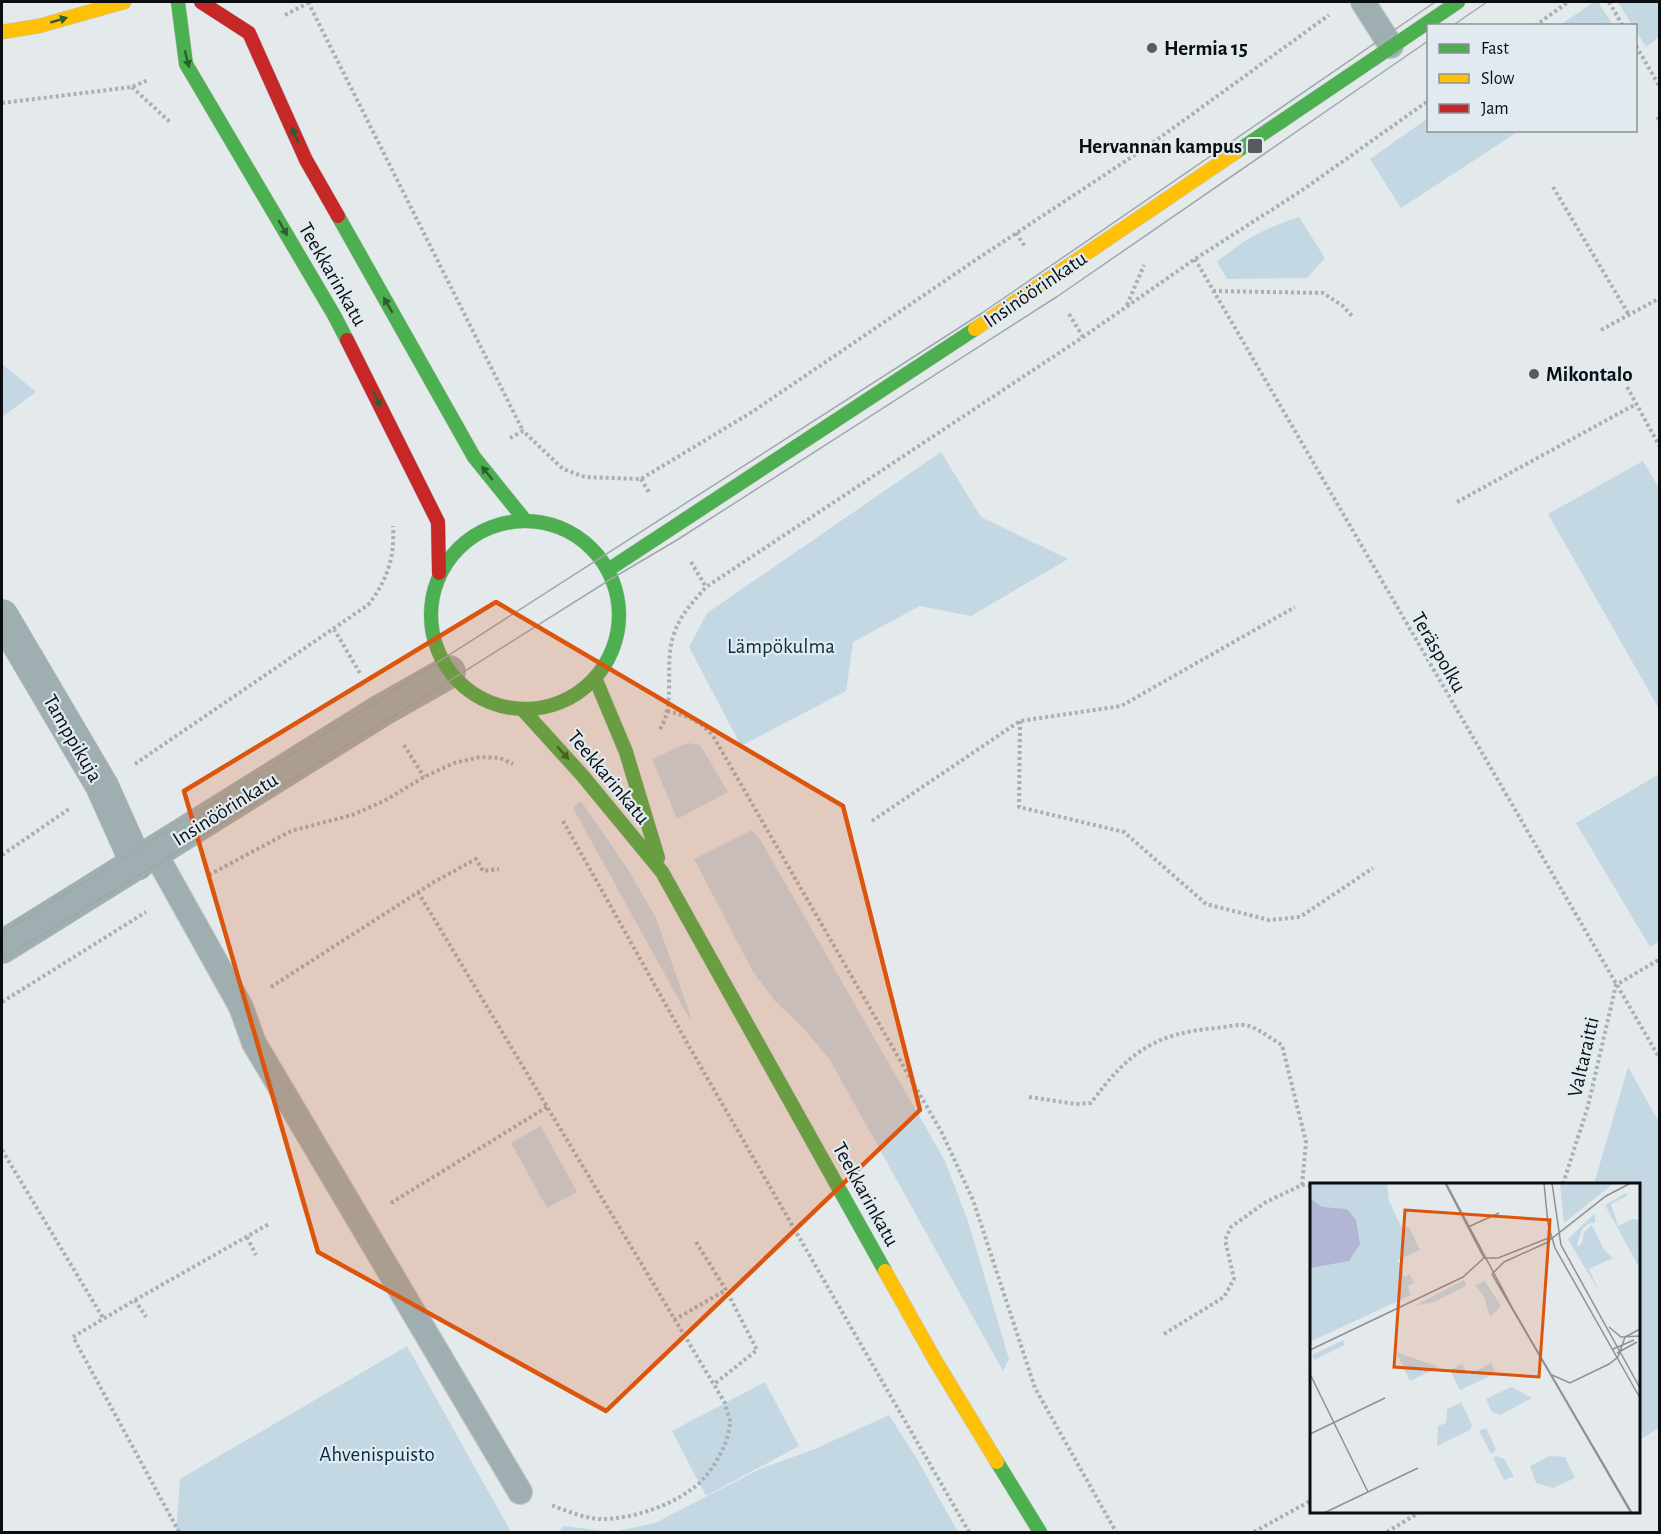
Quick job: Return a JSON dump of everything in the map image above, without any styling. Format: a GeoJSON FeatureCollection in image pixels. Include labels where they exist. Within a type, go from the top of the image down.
{"type":"FeatureCollection","features":[{"type":"Feature","properties":{"kind":"street"},"geometry":{"type":"LineString","coordinates":[[2,32],[39,26],[124,2]]}},
{"type":"Feature","properties":{"kind":"street","name":"Teekkarinkatu"},"geometry":{"type":"LineString","coordinates":[[178,2],[186,64],[334,315],[438,522],[439,573]]}},
{"type":"Feature","properties":{"kind":"street","name":"Teekkarinkatu"},"geometry":{"type":"LineString","coordinates":[[201,2],[249,33],[306,159],[474,457],[524,519]]}},
{"type":"Feature","properties":{"kind":"street","name":"Insinöörinkatu"},"geometry":{"type":"LineString","coordinates":[[608,570],[1010,306],[1458,2]]}},
{"type":"Feature","properties":{"kind":"street"},"geometry":{"type":"LineString","coordinates":[[524,519],[558,525],[588,543],[608,570],[620,608],[615,646],[595,678],[551,702],[523,710],[481,700],[449,672],[433,641],[429,606],[439,573],[464,544],[490,530],[524,519]]}},
{"type":"Feature","properties":{"kind":"street","name":"Tamppikuja"},"geometry":{"type":"LineString","coordinates":[[2,616],[146,859]]}},
{"type":"Feature","properties":{"kind":"street","name":"Insinöörinkatu"},"geometry":{"type":"LineString","coordinates":[[2,947],[382,710],[449,672]]}},
{"type":"Feature","properties":{"kind":"street","name":"Teekkarinkatu"},"geometry":{"type":"LineString","coordinates":[[595,678],[626,752],[662,872]]}},
{"type":"Feature","properties":{"kind":"street","name":"Teekkarinkatu"},"geometry":{"type":"LineString","coordinates":[[523,710],[582,775],[662,872],[935,1360],[1040,1533]]}},
{"type":"Feature","properties":{"kind":"lane"},"geometry":{"type":"LineString","coordinates":[[1363,2],[1391,46]]}},
{"type":"Feature","properties":{"kind":"lane"},"geometry":{"type":"LineString","coordinates":[[146,859],[241,1007],[254,1043],[520,1492]]}},
{"type":"Feature","properties":{"kind":"path"},"geometry":{"type":"LineString","coordinates":[[308,2],[523,431]]}},
{"type":"Feature","properties":{"kind":"path"},"geometry":{"type":"LineString","coordinates":[[1538,24],[1568,2]]}},
{"type":"Feature","properties":{"kind":"path"},"geometry":{"type":"LineString","coordinates":[[1609,2],[1622,24]]}},
{"type":"Feature","properties":{"kind":"path"},"geometry":{"type":"LineString","coordinates":[[641,479],[752,412],[1147,147],[1333,12]]}},
{"type":"Feature","properties":{"kind":"path"},"geometry":{"type":"LineString","coordinates":[[1637,49],[1659,87]]}},
{"type":"Feature","properties":{"kind":"path"},"geometry":{"type":"LineString","coordinates":[[2,103],[132,87]]}},
{"type":"Feature","properties":{"kind":"path"},"geometry":{"type":"LineString","coordinates":[[706,587],[1083,337],[1195,259],[1301,191],[1427,102]]}},
{"type":"Feature","properties":{"kind":"path"},"geometry":{"type":"LineString","coordinates":[[1553,187],[1629,315]]}},
{"type":"Feature","properties":{"kind":"path"},"geometry":{"type":"LineString","coordinates":[[1127,306],[1147,259]]}},
{"type":"Feature","properties":{"kind":"path","name":"Teräspolku"},"geometry":{"type":"LineString","coordinates":[[1195,259],[1659,1059]]}},
{"type":"Feature","properties":{"kind":"path"},"geometry":{"type":"LineString","coordinates":[[1213,291],[1323,293],[1343,306],[1352,316]]}},
{"type":"Feature","properties":{"kind":"path"},"geometry":{"type":"LineString","coordinates":[[1601,330],[1659,298]]}},
{"type":"Feature","properties":{"kind":"path"},"geometry":{"type":"LineString","coordinates":[[1627,387],[1659,447]]}},
{"type":"Feature","properties":{"kind":"path"},"geometry":{"type":"LineString","coordinates":[[1457,502],[1636,404]]}},
{"type":"Feature","properties":{"kind":"path"},"geometry":{"type":"LineString","coordinates":[[872,821],[1020,721],[1121,706],[1295,607]]}},
{"type":"Feature","properties":{"kind":"path"},"geometry":{"type":"LineString","coordinates":[[2,855],[334,629]]}},
{"type":"Feature","properties":{"kind":"path"},"geometry":{"type":"LineString","coordinates":[[667,711],[693,718],[713,736],[942,1133],[973,1200],[1035,1388],[1116,1533]]}},
{"type":"Feature","properties":{"kind":"path"},"geometry":{"type":"LineString","coordinates":[[1020,721],[1019,807],[1124,832],[1206,904],[1269,920],[1300,917],[1373,868]]}},
{"type":"Feature","properties":{"kind":"path"},"geometry":{"type":"LineString","coordinates":[[560,815],[696,1059],[969,1533]]}},
{"type":"Feature","properties":{"kind":"path"},"geometry":{"type":"LineString","coordinates":[[241,1007],[418,892],[476,859],[483,871],[499,869]]}},
{"type":"Feature","properties":{"kind":"path"},"geometry":{"type":"LineString","coordinates":[[418,892],[725,1403],[730,1421],[725,1445],[713,1466],[694,1488],[669,1503],[635,1514],[604,1519],[567,1511],[520,1492]]}},
{"type":"Feature","properties":{"kind":"path"},"geometry":{"type":"LineString","coordinates":[[1616,985],[1659,959]]}},
{"type":"Feature","properties":{"kind":"path","name":"Valtaraitti"},"geometry":{"type":"LineString","coordinates":[[1564,1183],[1588,1106],[1616,985]]}},
{"type":"Feature","properties":{"kind":"path"},"geometry":{"type":"LineString","coordinates":[[1029,1097],[1076,1104],[1091,1103],[1113,1074],[1141,1050],[1170,1036],[1206,1029],[1248,1025],[1282,1045],[1306,1142],[1302,1185]]}},
{"type":"Feature","properties":{"kind":"path"},"geometry":{"type":"LineString","coordinates":[[360,1222],[547,1107]]}},
{"type":"Feature","properties":{"kind":"path"},"geometry":{"type":"LineString","coordinates":[[2,1150],[103,1318]]}},
{"type":"Feature","properties":{"kind":"path"},"geometry":{"type":"LineString","coordinates":[[1164,1334],[1224,1298],[1234,1279],[1225,1240],[1232,1227],[1266,1202],[1302,1185],[1310,1186]]}},
{"type":"Feature","properties":{"kind":"path"},"geometry":{"type":"LineString","coordinates":[[179,1533],[73,1337],[269,1224]]}},
{"type":"Feature","properties":{"kind":"path"},"geometry":{"type":"LineString","coordinates":[[247,1237],[256,1255]]}},
{"type":"Feature","properties":{"kind":"path"},"geometry":{"type":"LineString","coordinates":[[696,1242],[726,1290],[757,1350],[713,1385]]}},
{"type":"Feature","properties":{"kind":"path"},"geometry":{"type":"LineString","coordinates":[[674,1320],[726,1290]]}},
{"type":"Feature","properties":{"kind":"path"},"geometry":{"type":"LineString","coordinates":[[135,1300],[146,1317]]}},
{"type":"Feature","properties":{"kind":"path"},"geometry":{"type":"LineString","coordinates":[[1254,1533],[1310,1501]]}},
{"type":"Feature","properties":{"kind":"path"},"geometry":{"type":"LineString","coordinates":[[1387,1533],[1418,1513]]}},
{"type":"Feature","properties":{"kind":"highlighted area"},"geometry":{"type":"Polygon","coordinates":[[[496,602],[843,806],[920,1110],[606,1411],[318,1252],[184,791],[496,602]]]}},
{"type":"Feature","properties":{"kind":"green space"},"geometry":{"type":"Polygon","coordinates":[[[1594,2],[1598,2],[1612,24],[1561,24],[1594,2]]]}},
{"type":"Feature","properties":{"kind":"green space"},"geometry":{"type":"Polygon","coordinates":[[[1618,2],[1659,2],[1659,37],[1646,47],[1637,32],[1637,24],[1631,24],[1618,2]]]}},
{"type":"Feature","properties":{"kind":"green space"},"geometry":{"type":"Polygon","coordinates":[[[1427,119],[1427,132],[1517,132],[1401,208],[1370,159],[1427,119]]]}},
{"type":"Feature","properties":{"kind":"green space"},"geometry":{"type":"Polygon","coordinates":[[[1299,217],[1325,258],[1307,278],[1227,279],[1217,262],[1255,235],[1299,217]]]}},
{"type":"Feature","properties":{"kind":"green space"},"geometry":{"type":"Polygon","coordinates":[[[2,364],[36,392],[2,417],[2,364]]]}},
{"type":"Feature","properties":{"kind":"green space","name":"Lämpökulma"},"geometry":{"type":"Polygon","coordinates":[[[941,452],[981,517],[1068,559],[971,616],[920,606],[853,642],[846,691],[741,746],[689,647],[707,613],[941,452]]]}},
{"type":"Feature","properties":{"kind":"green space"},"geometry":{"type":"Polygon","coordinates":[[[1643,461],[1659,488],[1659,709],[1548,514],[1643,461]]]}},
{"type":"Feature","properties":{"kind":"green space"},"geometry":{"type":"Polygon","coordinates":[[[688,743],[700,745],[728,792],[677,819],[652,759],[688,743]]]}},
{"type":"Feature","properties":{"kind":"green space"},"geometry":{"type":"Polygon","coordinates":[[[1659,774],[1659,942],[1650,947],[1576,823],[1659,774]]]}},
{"type":"Feature","properties":{"kind":"green space"},"geometry":{"type":"Polygon","coordinates":[[[581,801],[627,868],[656,918],[692,1020],[686,1013],[573,808],[581,801]]]}},
{"type":"Feature","properties":{"kind":"green space"},"geometry":{"type":"Polygon","coordinates":[[[752,830],[761,841],[945,1161],[968,1221],[1009,1359],[1003,1371],[830,1060],[804,1029],[775,1001],[753,972],[694,859],[752,830]]]}},
{"type":"Feature","properties":{"kind":"green space"},"geometry":{"type":"Polygon","coordinates":[[[1628,1067],[1659,1122],[1659,1428],[1640,1439],[1640,1183],[1594,1183],[1628,1067]]]}},
{"type":"Feature","properties":{"kind":"green space"},"geometry":{"type":"Polygon","coordinates":[[[541,1126],[577,1192],[547,1208],[511,1143],[541,1126]]]}},
{"type":"Feature","properties":{"kind":"green space","name":"Ahvenispuisto"},"geometry":{"type":"Polygon","coordinates":[[[407,1346],[511,1532],[176,1532],[180,1479],[407,1346]]]}},
{"type":"Feature","properties":{"kind":"green space"},"geometry":{"type":"Polygon","coordinates":[[[765,1382],[799,1446],[706,1496],[672,1431],[765,1382]]]}},
{"type":"Feature","properties":{"kind":"green space"},"geometry":{"type":"Polygon","coordinates":[[[889,1415],[958,1532],[613,1532],[655,1523],[760,1469],[817,1448],[889,1415]]]}},
{"type":"Feature","properties":{"kind":"green space"},"geometry":{"type":"Polygon","coordinates":[[[565,1526],[613,1532],[558,1532],[565,1526]]]}},
{"type":"Feature","properties":{"kind":"tram line"},"geometry":{"type":"LineString","coordinates":[[2,933],[357,714],[982,313],[1435,2]]}},
{"type":"Feature","properties":{"kind":"tram line"},"geometry":{"type":"LineString","coordinates":[[1455,24],[1487,2]]}},
{"type":"Feature","properties":{"kind":"tram line"},"geometry":{"type":"LineString","coordinates":[[2,959],[677,540],[1058,296],[1427,42]]}},
{"type":"Feature","properties":{"kind":"traffic: fast"},"geometry":{"type":"LineString","coordinates":[[178,2],[186,64],[347,340]]}},
{"type":"Feature","properties":{"kind":"traffic: fast"},"geometry":{"type":"LineString","coordinates":[[1236,152],[1458,2]]}},
{"type":"Feature","properties":{"kind":"traffic: fast"},"geometry":{"type":"LineString","coordinates":[[338,216],[474,457],[524,519]]}},
{"type":"Feature","properties":{"kind":"traffic: fast"},"geometry":{"type":"LineString","coordinates":[[608,570],[975,329]]}},
{"type":"Feature","properties":{"kind":"traffic: fast"},"geometry":{"type":"LineString","coordinates":[[525,521],[561,528],[577,537],[591,549],[603,563],[612,579],[619,615],[612,651],[603,667],[591,681],[577,693],[561,702],[525,709],[489,702],[473,693],[459,681],[447,667],[438,651],[431,615],[438,579],[447,563],[459,549],[473,537],[489,528],[525,521]]}},
{"type":"Feature","properties":{"kind":"traffic: fast"},"geometry":{"type":"LineString","coordinates":[[595,678],[626,752],[658,858]]}},
{"type":"Feature","properties":{"kind":"traffic: fast"},"geometry":{"type":"LineString","coordinates":[[523,710],[582,775],[662,872],[885,1271]]}},
{"type":"Feature","properties":{"kind":"traffic: fast"},"geometry":{"type":"LineString","coordinates":[[997,1462],[1040,1532]]}},
{"type":"Feature","properties":{"kind":"traffic: slow"},"geometry":{"type":"LineString","coordinates":[[2,32],[39,26],[124,2]]}},
{"type":"Feature","properties":{"kind":"traffic: slow"},"geometry":{"type":"LineString","coordinates":[[975,329],[1236,152]]}},
{"type":"Feature","properties":{"kind":"traffic: slow"},"geometry":{"type":"LineString","coordinates":[[885,1271],[935,1360],[997,1462]]}},
{"type":"Feature","properties":{"kind":"traffic: jam"},"geometry":{"type":"LineString","coordinates":[[201,2],[249,33],[306,160],[338,216]]}},
{"type":"Feature","properties":{"kind":"traffic: jam"},"geometry":{"type":"LineString","coordinates":[[347,340],[438,522],[439,573]]}},
{"type":"Feature","properties":{"kind":"place","name":"Hermia 15"},"geometry":{"type":"Point","coordinates":[1152,48]}},
{"type":"Feature","properties":{"kind":"place","name":"Hervannan kampus"},"geometry":{"type":"Point","coordinates":[1255,146]}},
{"type":"Feature","properties":{"kind":"place","name":"Mikontalo"},"geometry":{"type":"Point","coordinates":[1534,374]}}]}
